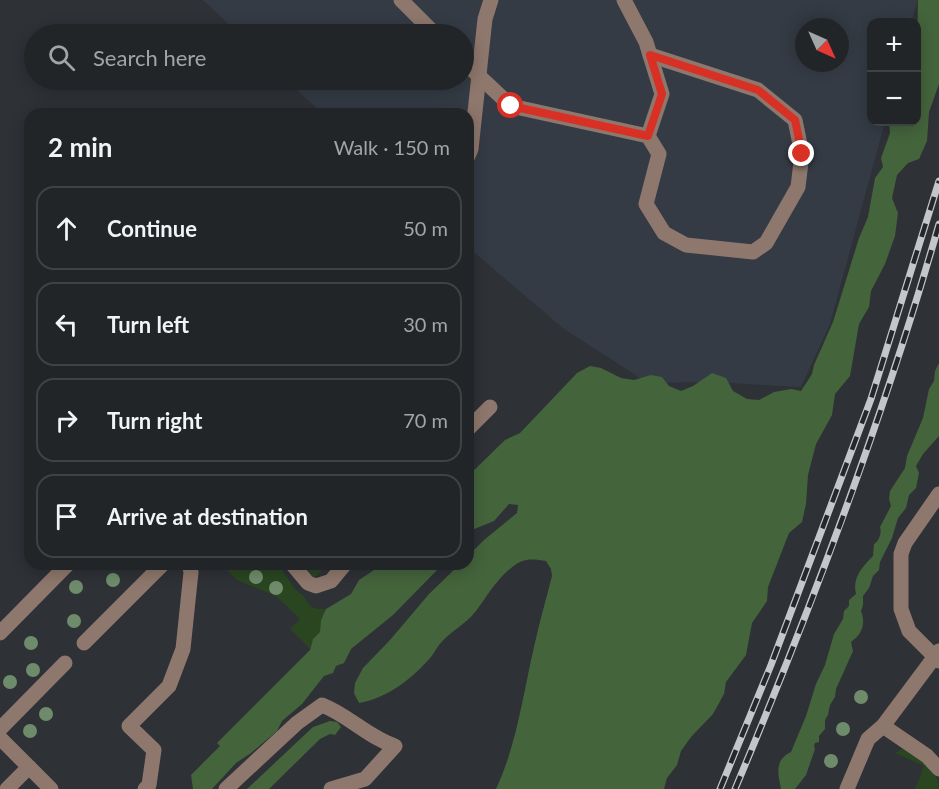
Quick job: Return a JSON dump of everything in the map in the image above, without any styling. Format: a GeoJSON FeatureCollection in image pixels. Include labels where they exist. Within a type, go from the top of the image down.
{"type":"FeatureCollection","features":[{"type":"Feature","properties":{"kind":"street"},"geometry":{"type":"LineString","coordinates":[[401,0],[425,24]]}},
{"type":"Feature","properties":{"kind":"street"},"geometry":{"type":"LineString","coordinates":[[474,122],[485,19],[491,0]]}},
{"type":"Feature","properties":{"kind":"street"},"geometry":{"type":"LineString","coordinates":[[624,0],[646,42],[662,94],[648,136]]}},
{"type":"Feature","properties":{"kind":"street"},"geometry":{"type":"LineString","coordinates":[[474,72],[511,106],[648,136],[659,154],[646,204],[664,233],[686,245],[753,252],[766,243],[798,187],[802,154],[795,120],[758,90],[650,55]]}},
{"type":"Feature","properties":{"kind":"street"},"geometry":{"type":"LineString","coordinates":[[474,423],[490,407]]}},
{"type":"Feature","properties":{"kind":"street"},"geometry":{"type":"LineString","coordinates":[[847,789],[868,740],[883,726],[938,656],[909,631],[902,609],[901,554],[905,543],[939,494]]}},
{"type":"Feature","properties":{"kind":"street"},"geometry":{"type":"LineString","coordinates":[[0,633],[62,570]]}},
{"type":"Feature","properties":{"kind":"street"},"geometry":{"type":"LineString","coordinates":[[84,643],[157,570]]}},
{"type":"Feature","properties":{"kind":"street"},"geometry":{"type":"LineString","coordinates":[[145,789],[149,785],[154,750],[129,726],[169,686],[183,649],[190,570]]}},
{"type":"Feature","properties":{"kind":"street"},"geometry":{"type":"LineString","coordinates":[[297,570],[308,583],[316,586],[331,581],[340,570]]}},
{"type":"Feature","properties":{"kind":"street"},"geometry":{"type":"LineString","coordinates":[[0,729],[65,663]]}},
{"type":"Feature","properties":{"kind":"street"},"geometry":{"type":"LineString","coordinates":[[226,789],[297,723],[322,705],[338,711],[383,742],[395,746],[365,779],[332,789]]}},
{"type":"Feature","properties":{"kind":"street"},"geometry":{"type":"LineString","coordinates":[[883,726],[927,756],[939,769]]}},
{"type":"Feature","properties":{"kind":"street"},"geometry":{"type":"LineString","coordinates":[[0,738],[51,789]]}},
{"type":"Feature","properties":{"kind":"street"},"geometry":{"type":"LineString","coordinates":[[7,789],[29,767]]}},
{"type":"Feature","properties":{"kind":"shaded area"},"geometry":{"type":"Polygon","coordinates":[[[203,0],[918,0],[912,18],[867,18],[867,126],[884,126],[830,324],[801,387],[708,382],[648,383],[564,329],[474,252],[474,108],[316,108],[297,90],[474,90],[474,24],[228,24],[203,0]]]}},
{"type":"Feature","properties":{"kind":"green space"},"geometry":{"type":"Polygon","coordinates":[[[918,0],[939,0],[939,84],[929,112],[927,141],[919,159],[908,163],[897,175],[892,198],[898,213],[895,236],[885,264],[871,291],[869,307],[859,324],[850,376],[835,394],[832,415],[816,444],[808,475],[802,522],[789,533],[768,587],[767,601],[752,623],[746,655],[726,682],[724,694],[713,714],[681,751],[677,765],[667,778],[664,789],[496,789],[519,719],[552,576],[546,561],[529,560],[515,565],[498,581],[472,616],[443,640],[416,672],[389,692],[359,703],[354,693],[355,683],[363,668],[429,594],[454,570],[474,570],[474,550],[517,513],[518,505],[509,504],[494,521],[474,529],[474,470],[505,440],[520,433],[577,373],[590,366],[601,368],[621,378],[634,380],[651,375],[662,377],[669,386],[681,391],[712,373],[726,378],[733,391],[747,399],[759,400],[774,392],[791,389],[801,391],[812,374],[833,322],[859,238],[868,217],[875,178],[883,167],[881,158],[890,133],[889,126],[921,126],[921,18],[918,18],[918,0]]]}},
{"type":"Feature","properties":{"kind":"green space"},"geometry":{"type":"Polygon","coordinates":[[[939,363],[939,436],[916,466],[919,473],[916,488],[909,495],[906,508],[898,518],[892,538],[880,562],[879,570],[873,576],[863,596],[862,628],[851,642],[853,651],[830,705],[825,720],[825,729],[819,736],[819,742],[815,743],[806,775],[795,789],[781,789],[778,768],[782,759],[791,752],[806,716],[834,634],[843,619],[844,611],[849,606],[849,600],[856,594],[857,578],[873,556],[874,544],[880,534],[880,527],[891,506],[890,491],[905,468],[939,363]]]}},
{"type":"Feature","properties":{"kind":"green space"},"geometry":{"type":"Polygon","coordinates":[[[227,570],[282,570],[310,606],[326,609],[321,620],[320,632],[313,639],[310,649],[290,629],[300,619],[276,596],[237,580],[227,570]]]}},
{"type":"Feature","properties":{"kind":"green space"},"geometry":{"type":"Polygon","coordinates":[[[308,570],[322,570],[314,578],[308,570]]]}},
{"type":"Feature","properties":{"kind":"green space"},"geometry":{"type":"Polygon","coordinates":[[[374,570],[437,570],[393,615],[351,649],[344,663],[336,666],[333,673],[324,676],[302,704],[282,721],[277,731],[236,763],[212,789],[193,789],[191,775],[220,746],[217,743],[310,650],[313,639],[320,632],[321,620],[326,609],[351,594],[359,580],[374,570]]]}},
{"type":"Feature","properties":{"kind":"green space"},"geometry":{"type":"Polygon","coordinates":[[[330,721],[337,722],[341,727],[335,735],[330,734],[320,739],[269,789],[247,789],[313,727],[330,721]]]}},
{"type":"Feature","properties":{"kind":"green space"},"geometry":{"type":"Polygon","coordinates":[[[903,748],[931,770],[939,789],[915,789],[924,766],[895,753],[903,748]]]}},
{"type":"Feature","properties":{"kind":"railway"},"geometry":{"type":"LineString","coordinates":[[720,789],[771,665],[871,399],[939,181]]}},
{"type":"Feature","properties":{"kind":"railway"},"geometry":{"type":"LineString","coordinates":[[735,789],[846,510],[895,368],[939,224]]}},
{"type":"Feature","properties":{"kind":"route"},"geometry":{"type":"LineString","coordinates":[[511,106],[648,136],[662,94],[650,55],[758,90],[795,120],[802,154]]}}]}
